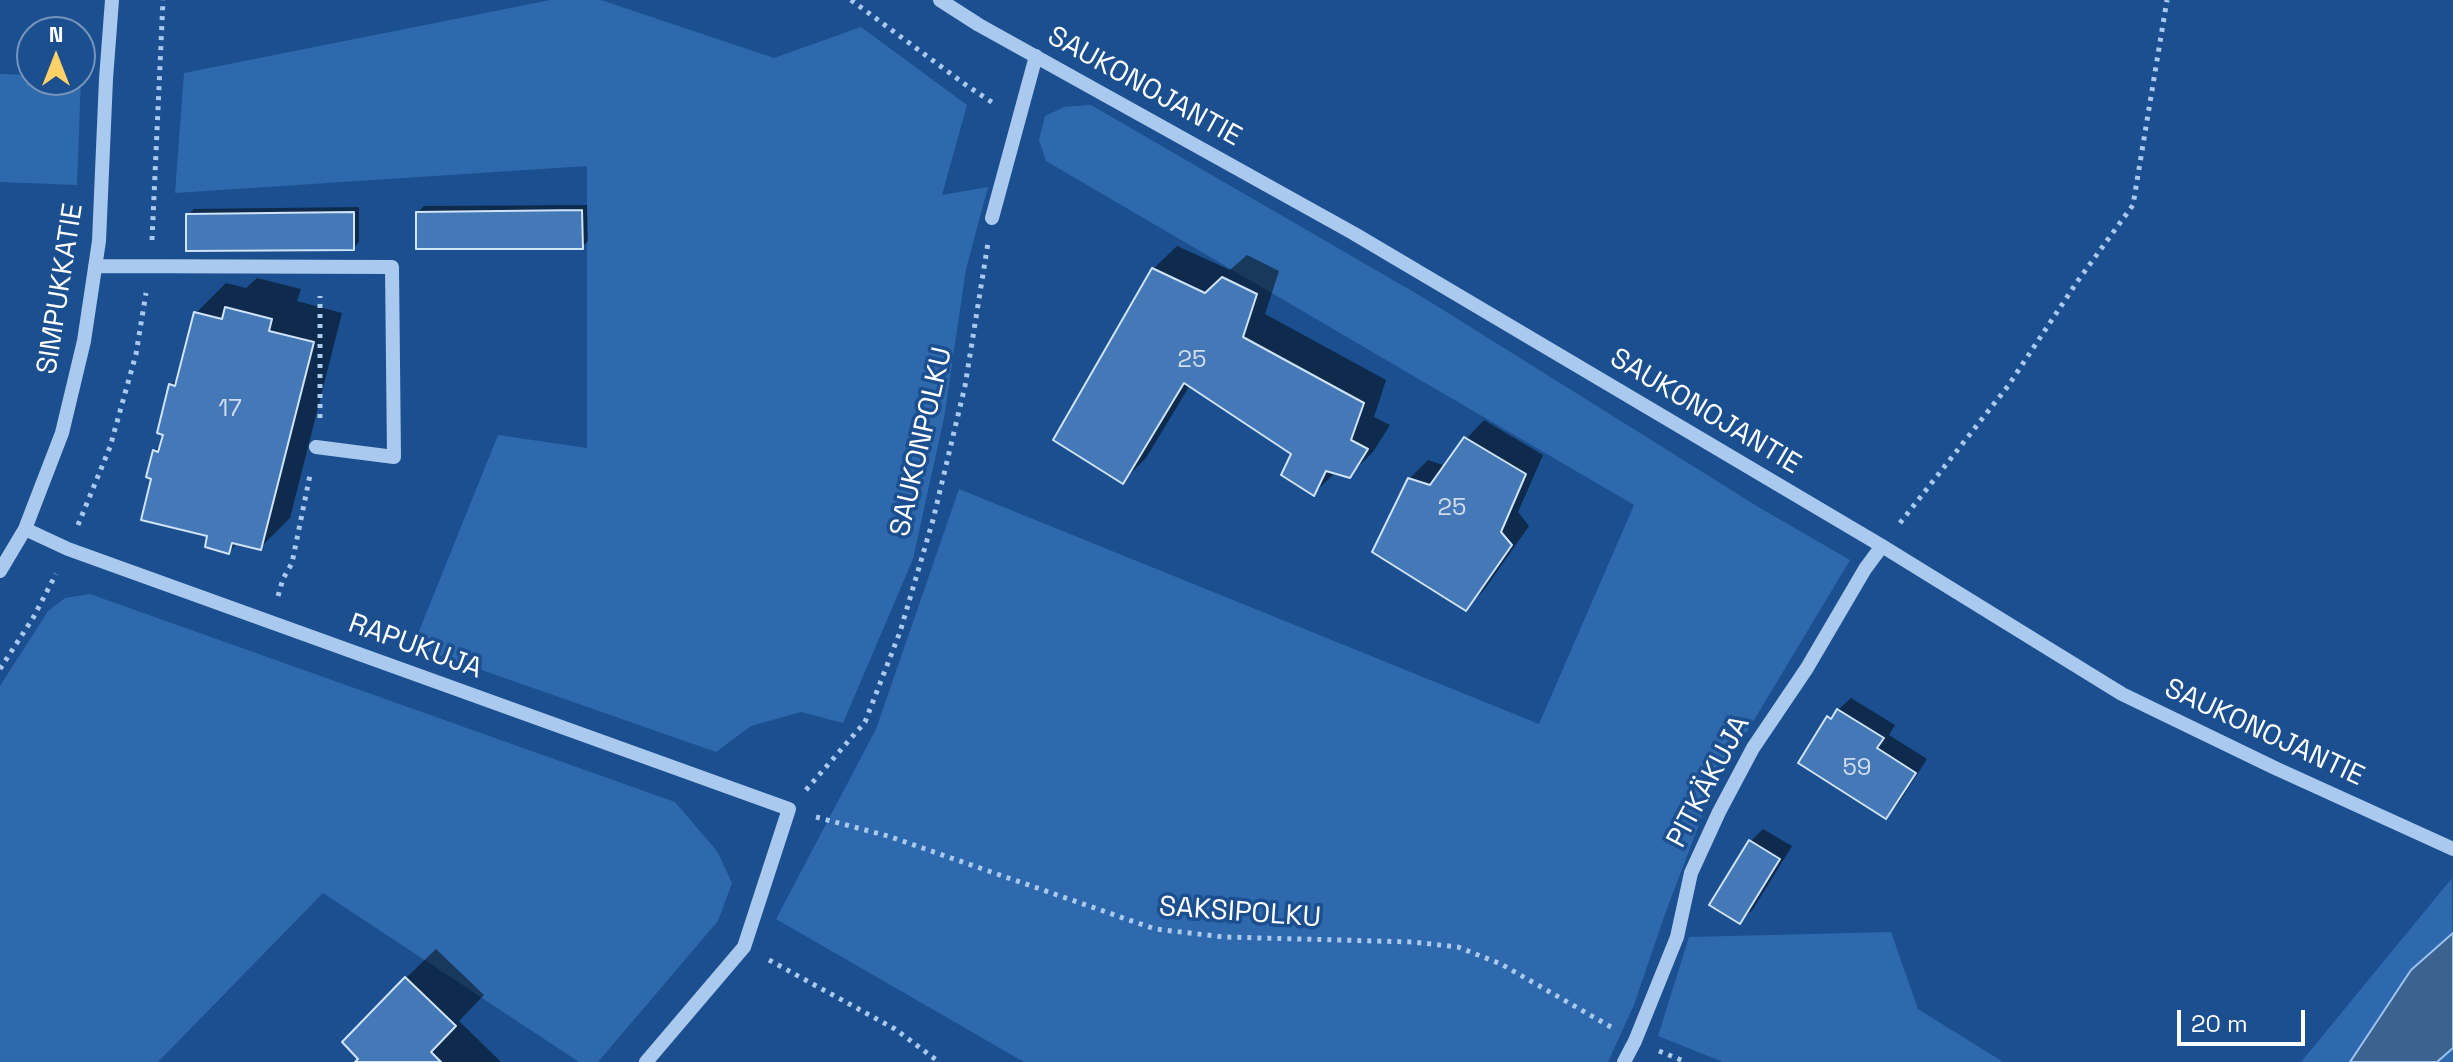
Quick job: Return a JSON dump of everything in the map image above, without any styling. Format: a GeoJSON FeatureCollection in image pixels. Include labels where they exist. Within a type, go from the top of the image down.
{"type":"FeatureCollection","features":[{"type":"Feature","properties":{"kind":"street","name":"SIMPUKKATIE"},"geometry":{"type":"LineString","coordinates":[[0,571],[25,529],[62,433],[84,341],[99,241],[112,0]]}},
{"type":"Feature","properties":{"kind":"street","name":"SAUKONOJANTIE"},"geometry":{"type":"LineString","coordinates":[[940,0],[979,25],[1353,233],[1882,546],[2122,694],[2453,849]]}},
{"type":"Feature","properties":{"kind":"street"},"geometry":{"type":"LineString","coordinates":[[992,218],[1036,56]]}},
{"type":"Feature","properties":{"kind":"street"},"geometry":{"type":"LineString","coordinates":[[95,266],[392,267],[394,457],[316,447]]}},
{"type":"Feature","properties":{"kind":"street","name":"RAPUKUJA"},"geometry":{"type":"LineString","coordinates":[[25,529],[68,549],[789,809]]}},
{"type":"Feature","properties":{"kind":"street","name":"PITKÄKUJA"},"geometry":{"type":"LineString","coordinates":[[1624,1062],[1677,937],[1691,873],[1719,812],[1753,748],[1807,668],[1865,569],[1882,546]]}},
{"type":"Feature","properties":{"kind":"street"},"geometry":{"type":"LineString","coordinates":[[646,1062],[744,947],[789,809]]}},
{"type":"Feature","properties":{"kind":"path"},"geometry":{"type":"LineString","coordinates":[[851,0],[966,85],[1018,119]]}},
{"type":"Feature","properties":{"kind":"path"},"geometry":{"type":"LineString","coordinates":[[1882,546],[2008,386],[2133,205],[2167,0]]}},
{"type":"Feature","properties":{"kind":"path","name":"SAUKONPOLKU"},"geometry":{"type":"LineString","coordinates":[[789,809],[865,722],[900,632],[933,520],[965,386],[992,218]]}},
{"type":"Feature","properties":{"kind":"path","name":"SAKSIPOLKU"},"geometry":{"type":"LineString","coordinates":[[789,809],[888,836],[1155,929],[1224,937],[1413,942],[1458,947],[1501,964],[1635,1041]]}},
{"type":"Feature","properties":{"kind":"path"},"geometry":{"type":"LineString","coordinates":[[744,947],[895,1029],[939,1062]]}},
{"type":"Feature","properties":{"kind":"shaded area"},"geometry":{"type":"Polygon","coordinates":[[[550,0],[601,0],[774,58],[861,27],[967,105],[942,195],[988,187],[966,269],[944,418],[913,559],[843,723],[801,712],[751,726],[716,752],[413,646],[498,435],[587,448],[587,166],[175,193],[184,73],[550,0]]]}},
{"type":"Feature","properties":{"kind":"shaded area"},"geometry":{"type":"Polygon","coordinates":[[[0,74],[16,74],[16,96],[80,96],[77,185],[0,182],[0,74]]]}},
{"type":"Feature","properties":{"kind":"shaded area"},"geometry":{"type":"Polygon","coordinates":[[[1091,105],[1424,298],[1760,508],[1850,560],[1712,790],[1634,1005],[1608,1062],[1024,1062],[776,919],[876,729],[959,489],[1539,724],[1634,505],[1046,161],[1039,140],[1045,116],[1064,107],[1091,105]]]}},
{"type":"Feature","properties":{"kind":"shaded area"},"geometry":{"type":"Polygon","coordinates":[[[90,594],[675,802],[717,851],[732,883],[718,921],[598,1062],[579,1062],[323,893],[158,1062],[0,1062],[0,686],[48,611],[65,598],[90,594]]]}},
{"type":"Feature","properties":{"kind":"shaded area"},"geometry":{"type":"Polygon","coordinates":[[[2452,878],[2453,1062],[2301,1062],[2452,878]]]}},
{"type":"Feature","properties":{"kind":"shaded area"},"geometry":{"type":"Polygon","coordinates":[[[1891,932],[1918,1009],[2003,1062],[1723,1062],[1658,1036],[1689,937],[1891,932]]]}},
{"type":"Feature","properties":{"kind":"shaded area"},"geometry":{"type":"Polygon","coordinates":[[[2453,933],[2453,1048],[2437,1062],[2350,1062],[2411,970],[2453,933]]]}},
{"type":"Feature","properties":{"kind":"building"},"geometry":{"type":"Polygon","coordinates":[[[582,210],[583,249],[416,249],[416,212],[582,210]]]}},
{"type":"Feature","properties":{"kind":"building"},"geometry":{"type":"Polygon","coordinates":[[[354,212],[354,250],[186,251],[186,214],[354,212]]]}},
{"type":"Feature","properties":{"kind":"building"},"geometry":{"type":"Polygon","coordinates":[[[1152,268],[1205,293],[1222,277],[1257,294],[1243,337],[1364,403],[1351,440],[1368,449],[1350,478],[1326,471],[1314,496],[1281,475],[1291,454],[1184,383],[1123,484],[1053,440],[1152,268]]]}},
{"type":"Feature","properties":{"kind":"building"},"geometry":{"type":"Polygon","coordinates":[[[225,307],[272,319],[269,331],[314,342],[261,550],[232,543],[229,554],[205,547],[207,536],[141,520],[151,479],[146,477],[153,450],[158,452],[163,435],[157,433],[169,384],[175,386],[194,312],[222,319],[225,307]]]}},
{"type":"Feature","properties":{"kind":"building"},"geometry":{"type":"Polygon","coordinates":[[[1464,437],[1526,474],[1501,532],[1512,545],[1466,611],[1372,552],[1408,478],[1430,485],[1464,437]]]}},
{"type":"Feature","properties":{"kind":"building"},"geometry":{"type":"Polygon","coordinates":[[[1837,709],[1884,738],[1877,748],[1916,773],[1886,819],[1798,763],[1827,716],[1831,719],[1837,709]]]}},
{"type":"Feature","properties":{"kind":"building"},"geometry":{"type":"Polygon","coordinates":[[[1749,840],[1780,859],[1740,924],[1709,905],[1749,840]]]}},
{"type":"Feature","properties":{"kind":"building"},"geometry":{"type":"Polygon","coordinates":[[[405,977],[456,1026],[431,1052],[441,1062],[355,1062],[358,1059],[342,1042],[405,977]]]}}]}
